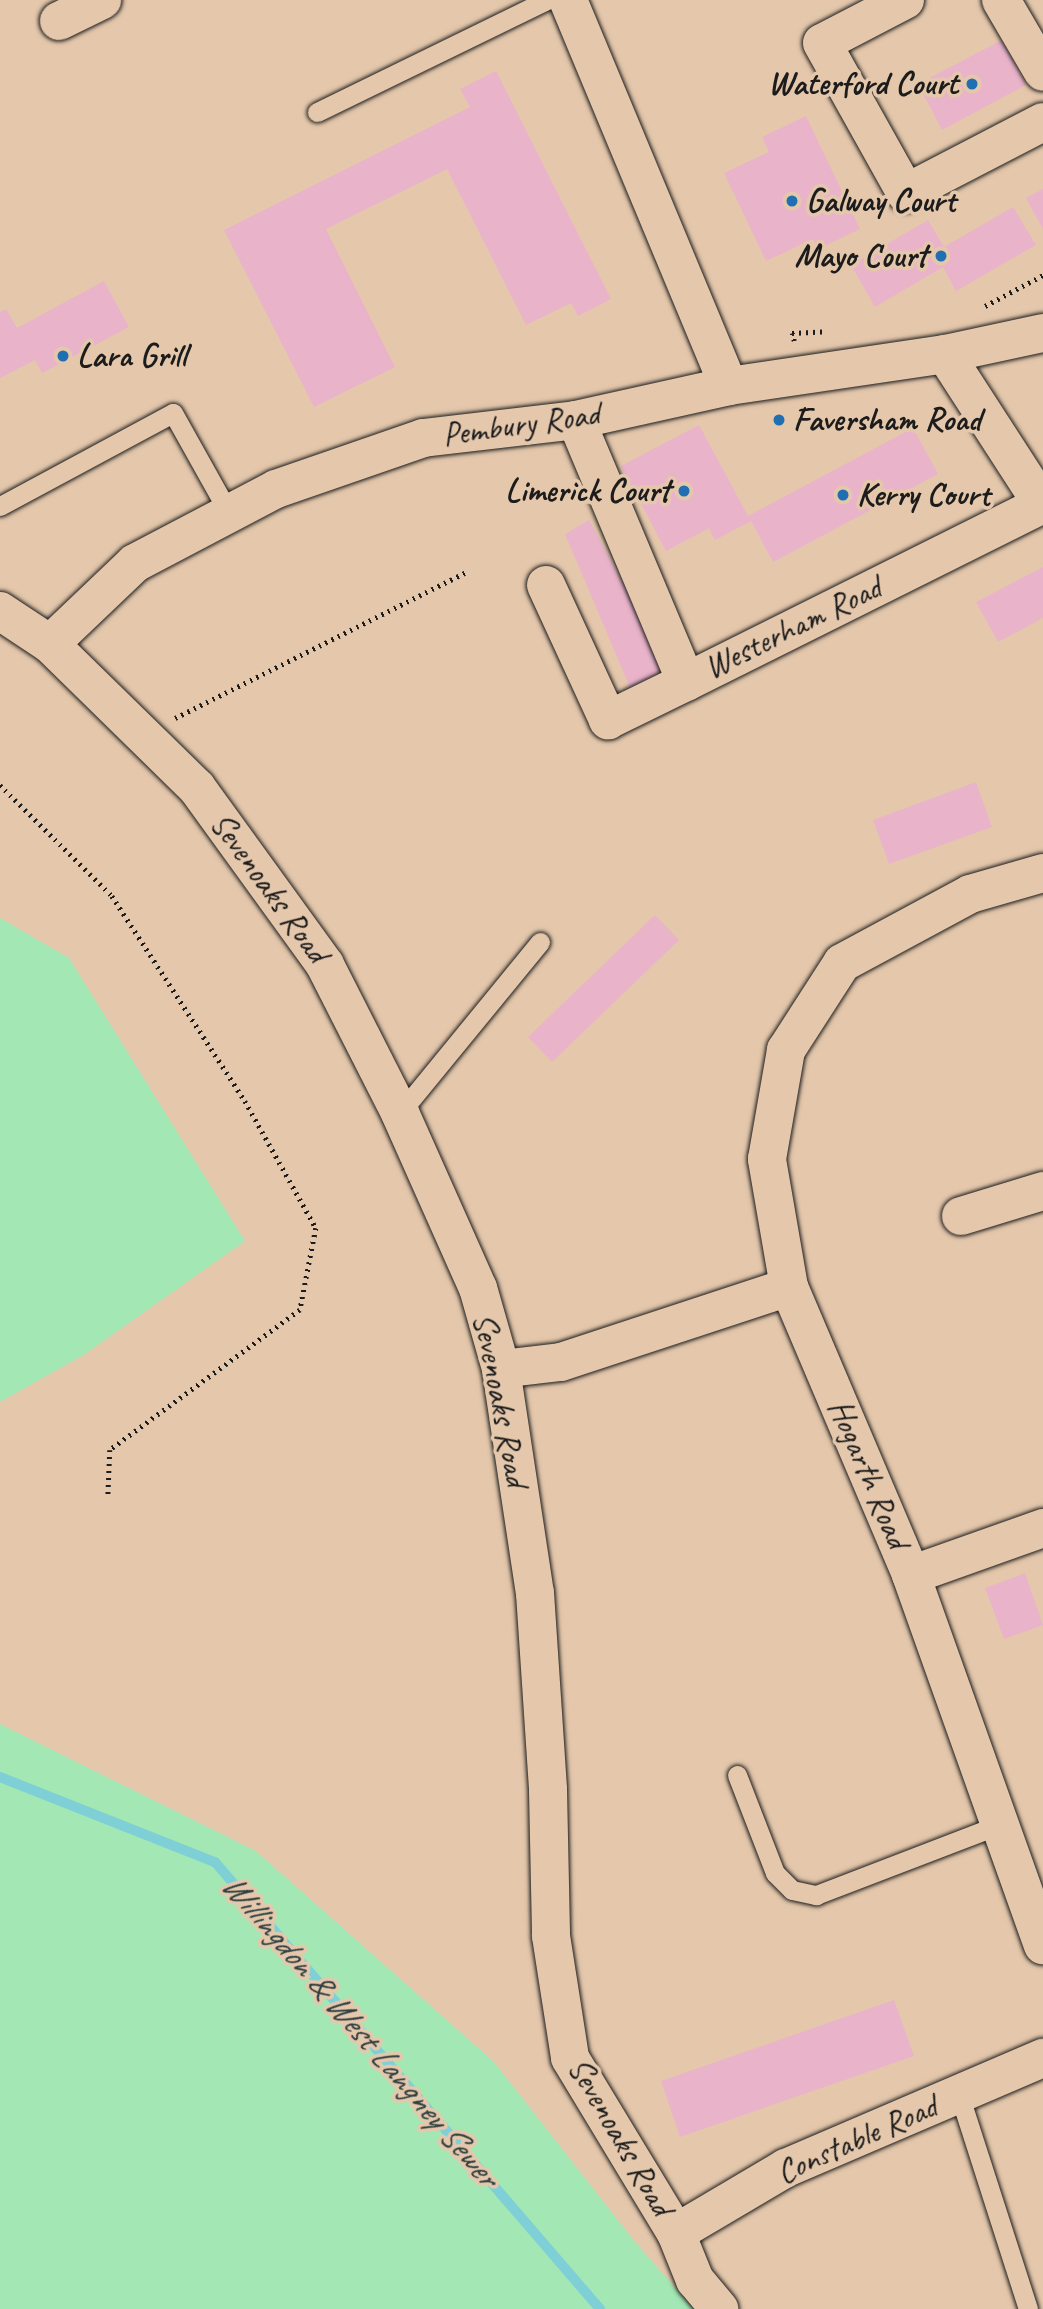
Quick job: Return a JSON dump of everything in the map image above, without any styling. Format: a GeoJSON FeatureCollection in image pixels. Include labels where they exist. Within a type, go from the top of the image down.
{"type":"FeatureCollection","features":[{"type":"Feature","properties":{"kind":"street"},"geometry":{"type":"LineString","coordinates":[[53,10],[102,0]]}},
{"type":"Feature","properties":{"kind":"street"},"geometry":{"type":"LineString","coordinates":[[568,0],[729,386]]}},
{"type":"Feature","properties":{"kind":"street"},"geometry":{"type":"LineString","coordinates":[[905,0],[821,43],[906,193],[1043,122]]}},
{"type":"Feature","properties":{"kind":"street"},"geometry":{"type":"LineString","coordinates":[[1001,0],[1043,72]]}},
{"type":"Feature","properties":{"kind":"street","name":"Pembury Road"},"geometry":{"type":"LineString","coordinates":[[51,644],[135,563],[276,488],[423,438],[576,420],[729,386],[946,355],[1043,333]]}},
{"type":"Feature","properties":{"kind":"street","name":"Westerham Road"},"geometry":{"type":"LineString","coordinates":[[576,420],[685,682],[1043,504],[946,355]]}},
{"type":"Feature","properties":{"kind":"street"},"geometry":{"type":"LineString","coordinates":[[545,585],[608,720],[685,682]]}},
{"type":"Feature","properties":{"kind":"street","name":"Sevenoaks Road"},"geometry":{"type":"LineString","coordinates":[[0,611],[51,644],[197,788],[325,965],[400,1113],[478,1288],[501,1368],[535,1594],[548,1790],[551,1936],[570,2058],[676,2233],[695,2280],[719,2309]]}},
{"type":"Feature","properties":{"kind":"street","name":"Hogarth Road"},"geometry":{"type":"LineString","coordinates":[[1043,873],[970,894],[842,963],[786,1051],[767,1159],[789,1287],[911,1574],[998,1825],[1043,1945]]}},
{"type":"Feature","properties":{"kind":"street"},"geometry":{"type":"LineString","coordinates":[[961,1216],[1043,1191]]}},
{"type":"Feature","properties":{"kind":"street"},"geometry":{"type":"LineString","coordinates":[[501,1368],[561,1362],[789,1287]]}},
{"type":"Feature","properties":{"kind":"street"},"geometry":{"type":"LineString","coordinates":[[911,1574],[1043,1528]]}},
{"type":"Feature","properties":{"kind":"street","name":"Constable Road"},"geometry":{"type":"LineString","coordinates":[[676,2233],[786,2168],[1043,2058]]}},
{"type":"Feature","properties":{"kind":"lane"},"geometry":{"type":"LineString","coordinates":[[317,112],[547,0]]}},
{"type":"Feature","properties":{"kind":"lane"},"geometry":{"type":"LineString","coordinates":[[0,506],[173,413],[229,513]]}},
{"type":"Feature","properties":{"kind":"lane"},"geometry":{"type":"LineString","coordinates":[[400,1113],[540,942]]}},
{"type":"Feature","properties":{"kind":"lane"},"geometry":{"type":"LineString","coordinates":[[737,1775],[775,1873],[792,1890],[804,1893],[816,1895],[998,1825]]}},
{"type":"Feature","properties":{"kind":"lane"},"geometry":{"type":"LineString","coordinates":[[959,2094],[1028,2309]]}},
{"type":"Feature","properties":{"kind":"path"},"geometry":{"type":"LineString","coordinates":[[143,735],[468,571]]}},
{"type":"Feature","properties":{"kind":"path"},"geometry":{"type":"LineString","coordinates":[[0,785],[112,896],[245,1101],[316,1228],[300,1310],[110,1450],[108,1497]]}},
{"type":"Feature","properties":{"kind":"green space"},"geometry":{"type":"Polygon","coordinates":[[[0,918],[69,958],[245,1241],[85,1354],[0,1402],[0,918]]]}},
{"type":"Feature","properties":{"kind":"green space"},"geometry":{"type":"Polygon","coordinates":[[[0,1724],[256,1851],[494,2062],[635,2242],[694,2309],[0,2309],[0,1724]]]}},
{"type":"Feature","properties":{"kind":"building","name":"Waterford Court"},"geometry":{"type":"Polygon","coordinates":[[[1002,40],[1026,85],[942,130],[918,84],[1002,40]]]}},
{"type":"Feature","properties":{"kind":"building"},"geometry":{"type":"Polygon","coordinates":[[[496,71],[611,299],[578,316],[571,303],[526,325],[447,169],[326,229],[395,367],[314,407],[224,230],[470,107],[460,89],[496,71]]]}},
{"type":"Feature","properties":{"kind":"building","name":"Galway Court"},"geometry":{"type":"Polygon","coordinates":[[[806,116],[860,229],[818,249],[813,239],[766,261],[724,173],[769,152],[762,137],[806,116]]]}},
{"type":"Feature","properties":{"kind":"building"},"geometry":{"type":"Polygon","coordinates":[[[1043,189],[1043,229],[1026,198],[1043,189]]]}},
{"type":"Feature","properties":{"kind":"building","name":"Mayo Court"},"geometry":{"type":"Polygon","coordinates":[[[1013,207],[1036,245],[956,291],[943,267],[875,307],[851,265],[928,220],[944,247],[1013,207]]]}},
{"type":"Feature","properties":{"kind":"building"},"geometry":{"type":"Polygon","coordinates":[[[104,281],[129,327],[42,373],[35,360],[0,378],[0,312],[6,309],[17,328],[104,281]]]}},
{"type":"Feature","properties":{"kind":"building"},"geometry":{"type":"Polygon","coordinates":[[[699,425],[748,516],[913,428],[938,474],[773,562],[751,521],[715,540],[709,528],[666,551],[621,466],[699,425]]]}},
{"type":"Feature","properties":{"kind":"building"},"geometry":{"type":"Polygon","coordinates":[[[589,520],[673,675],[631,690],[565,534],[589,520]]]}},
{"type":"Feature","properties":{"kind":"building"},"geometry":{"type":"Polygon","coordinates":[[[1043,567],[1043,618],[998,642],[976,602],[1043,567]]]}},
{"type":"Feature","properties":{"kind":"building"},"geometry":{"type":"Polygon","coordinates":[[[976,782],[992,827],[889,864],[873,820],[976,782]]]}},
{"type":"Feature","properties":{"kind":"building"},"geometry":{"type":"Polygon","coordinates":[[[655,915],[679,940],[552,1062],[528,1037],[655,915]]]}},
{"type":"Feature","properties":{"kind":"building"},"geometry":{"type":"Polygon","coordinates":[[[1025,1573],[1043,1625],[1004,1639],[985,1588],[1025,1573]]]}},
{"type":"Feature","properties":{"kind":"building"},"geometry":{"type":"Polygon","coordinates":[[[894,2000],[914,2056],[680,2137],[661,2081],[894,2000]]]}},
{"type":"Feature","properties":{"kind":"waterway","name":"Willingdon & West Langney Sewer"},"geometry":{"type":"LineString","coordinates":[[0,1777],[215,1862],[600,2309]]}},
{"type":"Feature","properties":{"kind":"place","name":"Waterford Court"},"geometry":{"type":"Point","coordinates":[972,84]}},
{"type":"Feature","properties":{"kind":"place","name":"Galway Court"},"geometry":{"type":"Point","coordinates":[792,201]}},
{"type":"Feature","properties":{"kind":"place","name":"Mayo Court"},"geometry":{"type":"Point","coordinates":[941,256]}},
{"type":"Feature","properties":{"kind":"place","name":"Lara Grill"},"geometry":{"type":"Point","coordinates":[63,356]}},
{"type":"Feature","properties":{"kind":"place","name":"Faversham Road"},"geometry":{"type":"Point","coordinates":[779,420]}},
{"type":"Feature","properties":{"kind":"place","name":"Limerick Court"},"geometry":{"type":"Point","coordinates":[684,491]}},
{"type":"Feature","properties":{"kind":"place","name":"Kerry Court"},"geometry":{"type":"Point","coordinates":[843,495]}}]}
